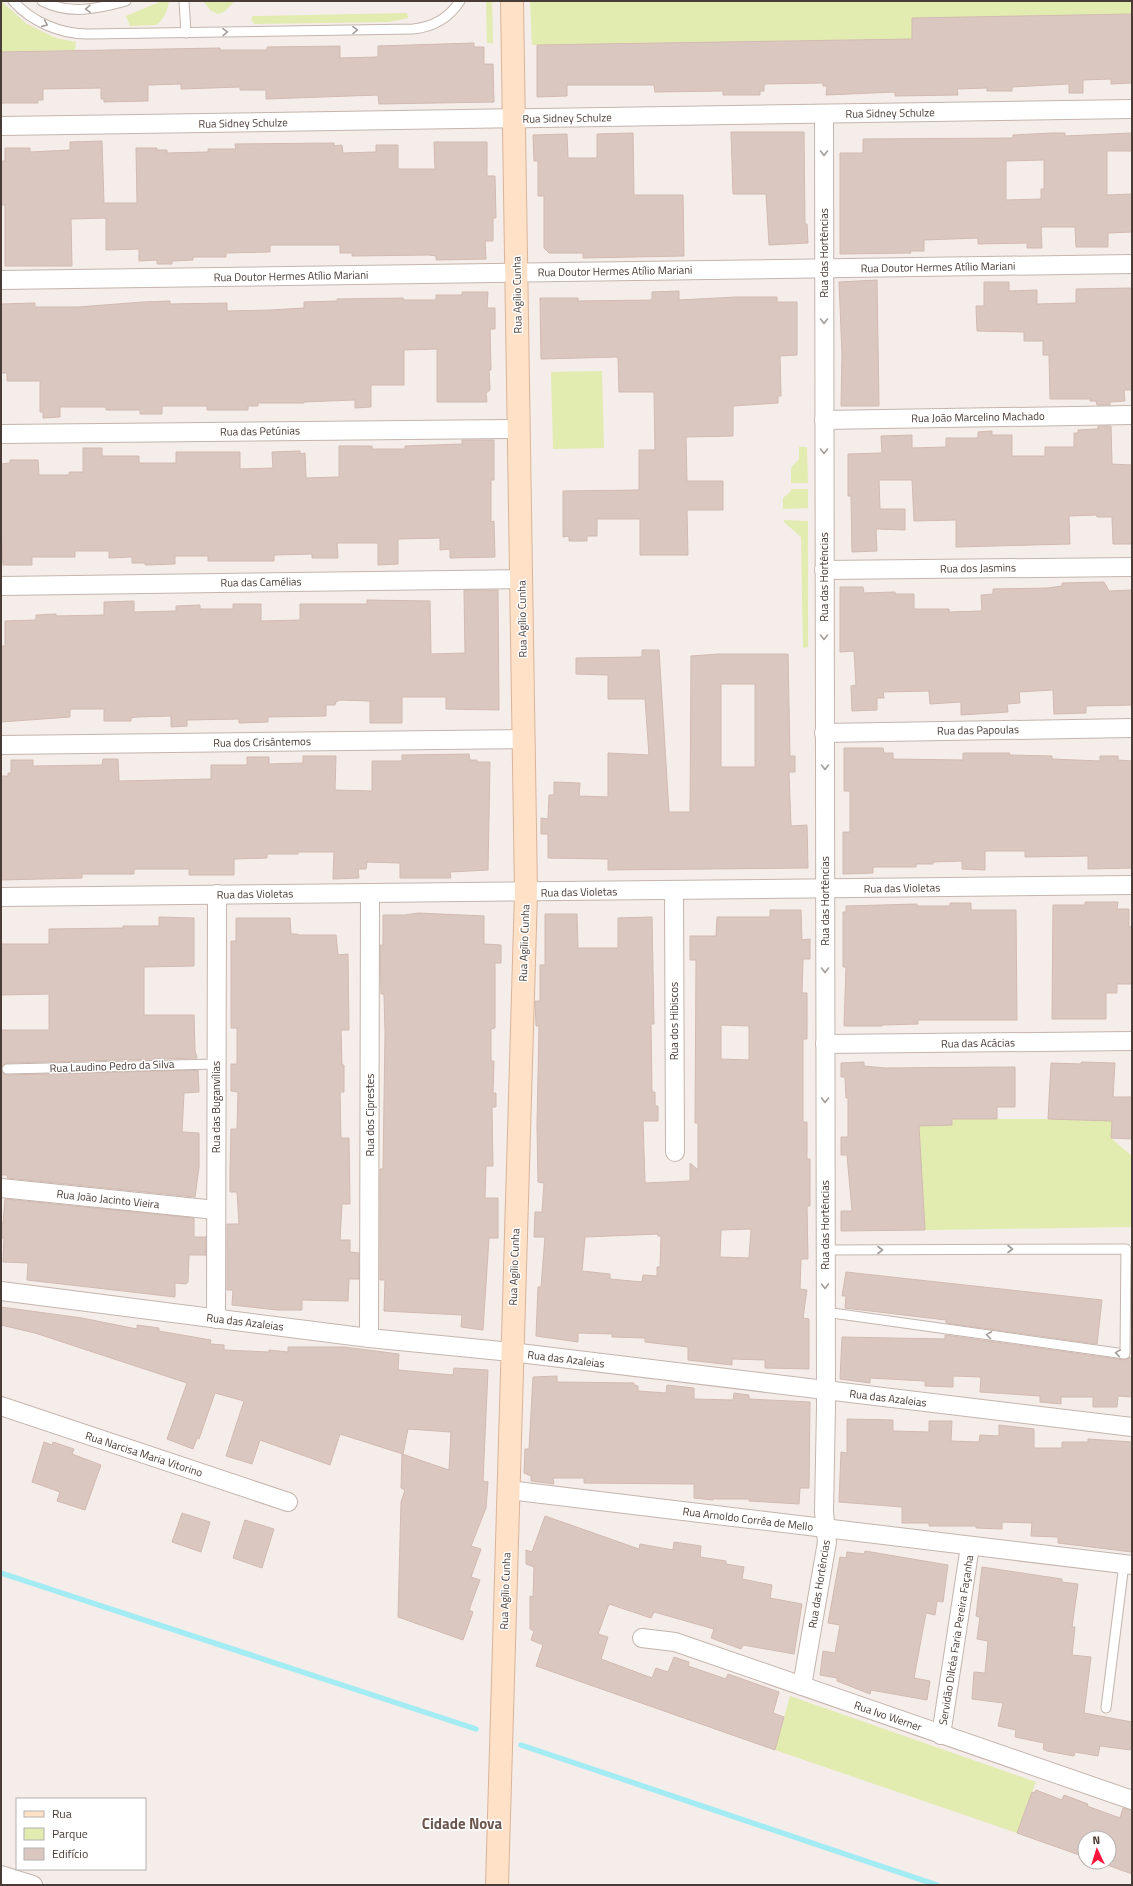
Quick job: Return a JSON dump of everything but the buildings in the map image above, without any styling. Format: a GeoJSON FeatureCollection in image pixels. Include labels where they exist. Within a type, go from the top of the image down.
{"type":"FeatureCollection","features":[{"type":"Feature","properties":{"kind":"main road","name":"Rua Agílio Cunha"},"geometry":{"type":"LineString","coordinates":[[497,1885],[526,892],[512,1]]}},
{"type":"Feature","properties":{"kind":"street","name":"Rua Sidney Schulze"},"geometry":{"type":"LineString","coordinates":[[1,126],[1132,109]]}},
{"type":"Feature","properties":{"kind":"street","name":"Rua das Hortências"},"geometry":{"type":"LineString","coordinates":[[802,1686],[827,1542],[824,1512],[826,1390],[824,114]]}},
{"type":"Feature","properties":{"kind":"street","name":"Rua Doutor Hermes Atílio Mariani"},"geometry":{"type":"LineString","coordinates":[[1,280],[1132,264]]}},
{"type":"Feature","properties":{"kind":"street","name":"Rua João Marcelino Machado"},"geometry":{"type":"LineString","coordinates":[[824,420],[1132,415]]}},
{"type":"Feature","properties":{"kind":"street","name":"Rua das Petúnias"},"geometry":{"type":"LineString","coordinates":[[1,434],[519,429]]}},
{"type":"Feature","properties":{"kind":"street","name":"Rua dos Jasmins"},"geometry":{"type":"LineString","coordinates":[[824,570],[1132,566]]}},
{"type":"Feature","properties":{"kind":"street","name":"Rua das Camélias"},"geometry":{"type":"LineString","coordinates":[[1,586],[521,579]]}},
{"type":"Feature","properties":{"kind":"street","name":"Rua das Papoulas"},"geometry":{"type":"LineString","coordinates":[[824,733],[1132,728]]}},
{"type":"Feature","properties":{"kind":"street","name":"Rua dos Crisântemos"},"geometry":{"type":"LineString","coordinates":[[1,745],[524,739]]}},
{"type":"Feature","properties":{"kind":"street","name":"Rua das Violetas"},"geometry":{"type":"LineString","coordinates":[[1,897],[1132,885]]}},
{"type":"Feature","properties":{"kind":"street","name":"Rua dos Hibiscos"},"geometry":{"type":"LineString","coordinates":[[674,891],[675,1152]]}},
{"type":"Feature","properties":{"kind":"street","name":"Rua dos Ciprestes"},"geometry":{"type":"LineString","coordinates":[[369,1338],[370,893]]}},
{"type":"Feature","properties":{"kind":"street","name":"Rua das Buganvílias"},"geometry":{"type":"LineString","coordinates":[[216,1319],[217,894]]}},
{"type":"Feature","properties":{"kind":"street","name":"Rua das Acácias"},"geometry":{"type":"LineString","coordinates":[[825,1044],[1132,1041]]}},
{"type":"Feature","properties":{"kind":"street","name":"Rua João Jacinto Vieira"},"geometry":{"type":"LineString","coordinates":[[1,1188],[216,1210]]}},
{"type":"Feature","properties":{"kind":"street","name":"Rua das Azaleias"},"geometry":{"type":"LineString","coordinates":[[1,1291],[369,1338],[512,1352],[1132,1427]]}},
{"type":"Feature","properties":{"kind":"street","name":"Rua Narcisa Maria Vitorino"},"geometry":{"type":"LineString","coordinates":[[1,1406],[288,1502]]}},
{"type":"Feature","properties":{"kind":"street","name":"Rua Arnoldo Corrêa de Mello"},"geometry":{"type":"LineString","coordinates":[[508,1490],[1128,1565]]}},
{"type":"Feature","properties":{"kind":"street","name":"Servidão Dilcéa Faria Pereira Façanha"},"geometry":{"type":"LineString","coordinates":[[942,1735],[970,1546]]}},
{"type":"Feature","properties":{"kind":"street","name":"Rua Ivo Werner"},"geometry":{"type":"LineString","coordinates":[[642,1638],[675,1642],[1132,1800]]}},
{"type":"Feature","properties":{"kind":"street"},"geometry":{"type":"LineString","coordinates":[[1,1875],[33,1885]]}},
{"type":"Feature","properties":{"kind":"lane"},"geometry":{"type":"LineString","coordinates":[[13,1],[40,22],[71,33],[88,34],[424,28],[445,19],[460,1]]}},
{"type":"Feature","properties":{"kind":"lane"},"geometry":{"type":"LineString","coordinates":[[42,1],[58,8],[86,10],[126,1]]}},
{"type":"Feature","properties":{"kind":"lane"},"geometry":{"type":"LineString","coordinates":[[184,1],[186,33]]}},
{"type":"Feature","properties":{"kind":"lane","name":"Rua Laudino Pedro da Silva"},"geometry":{"type":"LineString","coordinates":[[8,1069],[216,1064]]}},
{"type":"Feature","properties":{"kind":"lane"},"geometry":{"type":"LineString","coordinates":[[825,1250],[1126,1248],[1125,1354],[825,1312]]}},
{"type":"Feature","properties":{"kind":"lane"},"geometry":{"type":"LineString","coordinates":[[1106,1708],[1128,1565]]}},
{"type":"Feature","properties":{"kind":"green space"},"geometry":{"type":"Polygon","coordinates":[[[1,1],[27,24],[56,38],[76,42],[75,50],[1,52],[1,1]]]}},
{"type":"Feature","properties":{"kind":"green space"},"geometry":{"type":"Polygon","coordinates":[[[162,1],[169,2],[165,15],[156,25],[130,26],[126,16],[162,1]]]}},
{"type":"Feature","properties":{"kind":"green space"},"geometry":{"type":"Polygon","coordinates":[[[203,1],[235,1],[224,12],[218,14],[211,11],[203,1]]]}},
{"type":"Feature","properties":{"kind":"green space"},"geometry":{"type":"Polygon","coordinates":[[[486,1],[492,1],[493,43],[487,43],[486,1]]]}},
{"type":"Feature","properties":{"kind":"green space"},"geometry":{"type":"Polygon","coordinates":[[[530,1],[1132,1],[1132,14],[912,18],[912,39],[532,45],[530,1]]]}},
{"type":"Feature","properties":{"kind":"green space"},"geometry":{"type":"Polygon","coordinates":[[[407,13],[408,18],[389,22],[254,24],[251,18],[253,16],[407,13]]]}},
{"type":"Feature","properties":{"kind":"green space"},"geometry":{"type":"Polygon","coordinates":[[[602,371],[604,448],[553,449],[551,372],[602,371]]]}},
{"type":"Feature","properties":{"kind":"green space"},"geometry":{"type":"Polygon","coordinates":[[[799,447],[807,447],[808,483],[791,483],[791,468],[799,459],[799,447]]]}},
{"type":"Feature","properties":{"kind":"green space"},"geometry":{"type":"Polygon","coordinates":[[[791,489],[808,489],[808,508],[783,509],[783,498],[791,491],[791,489]]]}},
{"type":"Feature","properties":{"kind":"green space"},"geometry":{"type":"Polygon","coordinates":[[[784,520],[808,521],[808,647],[803,648],[801,537],[784,522],[784,520]]]}},
{"type":"Feature","properties":{"kind":"green space"},"geometry":{"type":"Polygon","coordinates":[[[952,1119],[1112,1121],[1111,1138],[1132,1156],[1132,1227],[925,1230],[919,1125],[951,1125],[952,1119]]]}},
{"type":"Feature","properties":{"kind":"green space"},"geometry":{"type":"Polygon","coordinates":[[[790,1696],[1036,1782],[1017,1833],[775,1750],[790,1696]]]}},
{"type":"Feature","properties":{"kind":"waterway"},"geometry":{"type":"LineString","coordinates":[[1,1573],[476,1729]]}},
{"type":"Feature","properties":{"kind":"waterway"},"geometry":{"type":"LineString","coordinates":[[521,1745],[937,1885]]}},
{"type":"Feature","properties":{"kind":"district","name":"Cidade Nova"},"geometry":{"type":"Point","coordinates":[462,1823]}}]}
